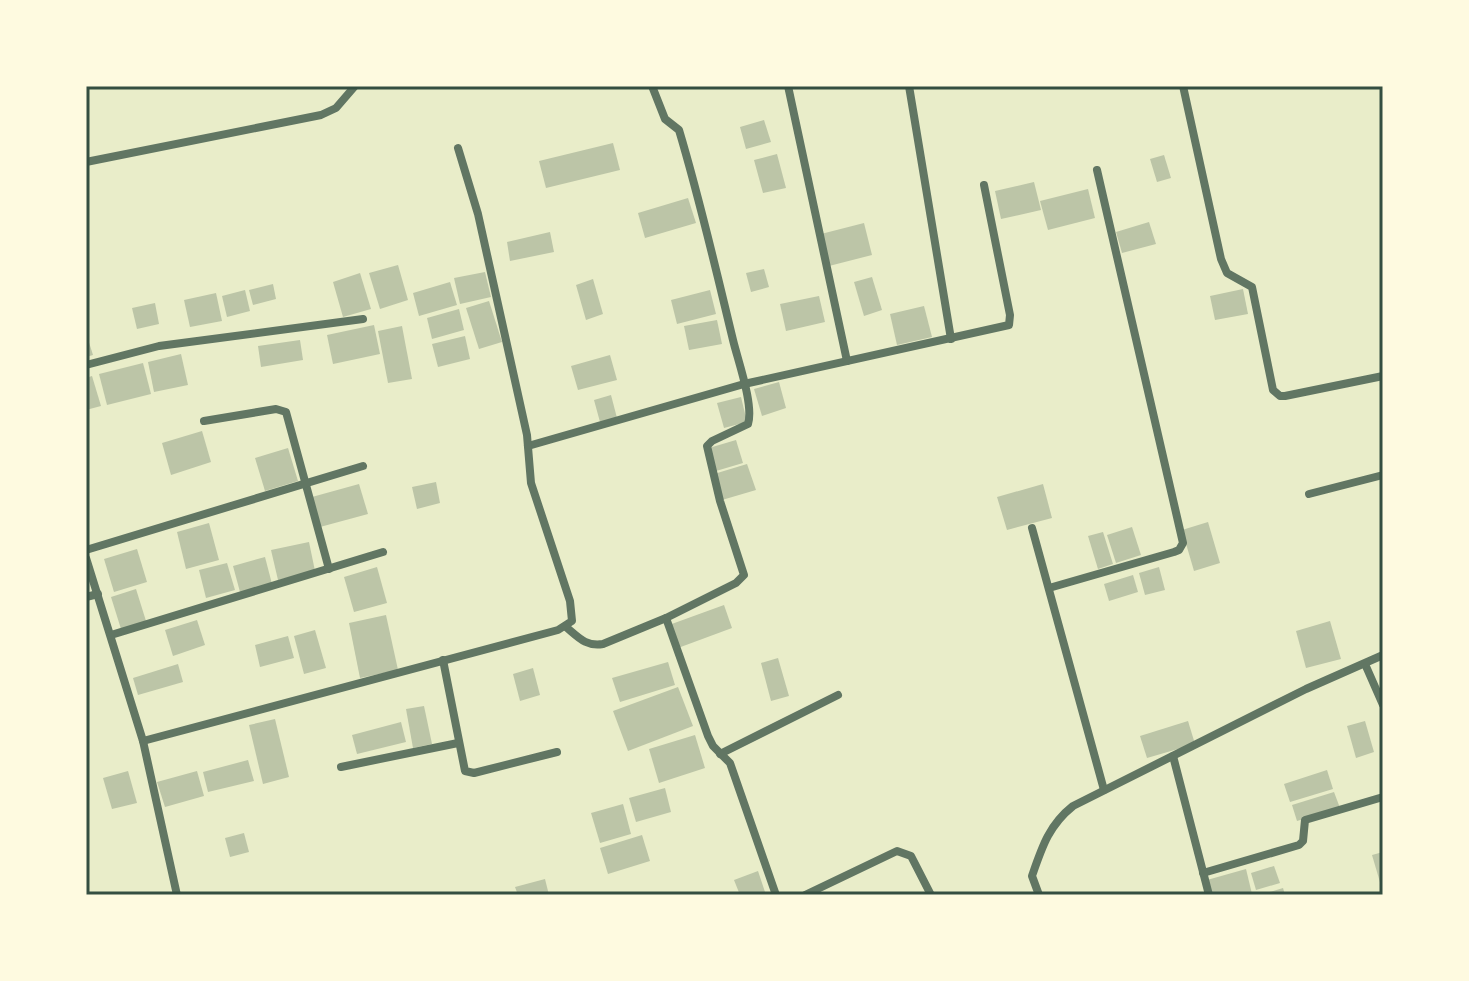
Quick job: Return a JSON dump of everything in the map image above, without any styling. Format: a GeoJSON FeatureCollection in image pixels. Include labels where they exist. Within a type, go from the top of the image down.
{"type":"FeatureCollection","features":[{"type":"Feature","properties":{"kind":"street"},"geometry":{"type":"LineString","coordinates":[[86,162],[321,115],[336,108],[355,86]]}},
{"type":"Feature","properties":{"kind":"street"},"geometry":{"type":"LineString","coordinates":[[566,627],[583,642],[594,645],[666,618],[736,583],[744,575],[720,501],[707,446],[748,424],[750,416],[744,384],[679,130],[665,119],[652,86]]}},
{"type":"Feature","properties":{"kind":"street"},"geometry":{"type":"LineString","coordinates":[[788,86],[847,361]]}},
{"type":"Feature","properties":{"kind":"street"},"geometry":{"type":"LineString","coordinates":[[909,86],[951,339]]}},
{"type":"Feature","properties":{"kind":"street"},"geometry":{"type":"LineString","coordinates":[[1183,86],[1224,268],[1227,273],[1252,287],[1273,390],[1285,396],[1383,376]]}},
{"type":"Feature","properties":{"kind":"street"},"geometry":{"type":"LineString","coordinates":[[143,741],[566,627],[572,621],[570,601],[531,483],[528,446],[478,214],[458,148]]}},
{"type":"Feature","properties":{"kind":"street"},"geometry":{"type":"LineString","coordinates":[[1049,588],[1174,552],[1183,543],[1097,170]]}},
{"type":"Feature","properties":{"kind":"street"},"geometry":{"type":"LineString","coordinates":[[528,446],[744,384],[1009,325],[984,185]]}},
{"type":"Feature","properties":{"kind":"street"},"geometry":{"type":"LineString","coordinates":[[86,365],[159,346],[363,319]]}},
{"type":"Feature","properties":{"kind":"street"},"geometry":{"type":"LineString","coordinates":[[204,421],[276,409],[286,412],[329,569]]}},
{"type":"Feature","properties":{"kind":"street"},"geometry":{"type":"LineString","coordinates":[[86,550],[363,466]]}},
{"type":"Feature","properties":{"kind":"street"},"geometry":{"type":"LineString","coordinates":[[1309,494],[1383,475]]}},
{"type":"Feature","properties":{"kind":"street"},"geometry":{"type":"LineString","coordinates":[[1032,528],[1104,790]]}},
{"type":"Feature","properties":{"kind":"street"},"geometry":{"type":"LineString","coordinates":[[111,635],[383,552]]}},
{"type":"Feature","properties":{"kind":"street"},"geometry":{"type":"LineString","coordinates":[[86,558],[143,741],[177,895]]}},
{"type":"Feature","properties":{"kind":"street"},"geometry":{"type":"LineString","coordinates":[[86,597],[98,594]]}},
{"type":"Feature","properties":{"kind":"street"},"geometry":{"type":"LineString","coordinates":[[666,618],[708,736],[730,763],[776,895]]}},
{"type":"Feature","properties":{"kind":"street"},"geometry":{"type":"LineString","coordinates":[[1039,895],[1032,876],[1048,831],[1073,806],[1306,689],[1383,655]]}},
{"type":"Feature","properties":{"kind":"street"},"geometry":{"type":"LineString","coordinates":[[443,660],[463,766],[468,773],[557,752]]}},
{"type":"Feature","properties":{"kind":"street"},"geometry":{"type":"LineString","coordinates":[[1365,664],[1383,705]]}},
{"type":"Feature","properties":{"kind":"street"},"geometry":{"type":"LineString","coordinates":[[720,754],[838,695]]}},
{"type":"Feature","properties":{"kind":"street"},"geometry":{"type":"LineString","coordinates":[[341,767],[458,743]]}},
{"type":"Feature","properties":{"kind":"street"},"geometry":{"type":"LineString","coordinates":[[1173,756],[1209,895]]}},
{"type":"Feature","properties":{"kind":"street"},"geometry":{"type":"LineString","coordinates":[[1203,873],[1299,845],[1303,841],[1305,820],[1383,797]]}},
{"type":"Feature","properties":{"kind":"street"},"geometry":{"type":"LineString","coordinates":[[805,895],[897,851],[911,856],[931,895]]}},
{"type":"Feature","properties":{"kind":"building"},"geometry":{"type":"Polygon","coordinates":[[[764,120],[771,142],[746,149],[740,127],[764,120]]]}},
{"type":"Feature","properties":{"kind":"building"},"geometry":{"type":"Polygon","coordinates":[[[613,143],[620,170],[546,188],[539,161],[613,143]]]}},
{"type":"Feature","properties":{"kind":"building"},"geometry":{"type":"Polygon","coordinates":[[[777,154],[786,188],[763,193],[754,160],[777,154]]]}},
{"type":"Feature","properties":{"kind":"building"},"geometry":{"type":"Polygon","coordinates":[[[1164,155],[1171,178],[1157,182],[1150,159],[1164,155]]]}},
{"type":"Feature","properties":{"kind":"building"},"geometry":{"type":"Polygon","coordinates":[[[1034,182],[1041,210],[1001,219],[995,191],[1034,182]]]}},
{"type":"Feature","properties":{"kind":"building"},"geometry":{"type":"Polygon","coordinates":[[[1088,189],[1095,218],[1048,230],[1040,201],[1088,189]]]}},
{"type":"Feature","properties":{"kind":"building"},"geometry":{"type":"Polygon","coordinates":[[[688,198],[696,223],[645,238],[638,213],[688,198]]]}},
{"type":"Feature","properties":{"kind":"building"},"geometry":{"type":"Polygon","coordinates":[[[1149,222],[1156,244],[1122,253],[1116,232],[1149,222]]]}},
{"type":"Feature","properties":{"kind":"building"},"geometry":{"type":"Polygon","coordinates":[[[864,223],[872,255],[829,266],[821,234],[864,223]]]}},
{"type":"Feature","properties":{"kind":"building"},"geometry":{"type":"Polygon","coordinates":[[[550,232],[554,252],[510,261],[507,242],[550,232]]]}},
{"type":"Feature","properties":{"kind":"building"},"geometry":{"type":"Polygon","coordinates":[[[398,265],[408,300],[380,309],[369,273],[398,265]]]}},
{"type":"Feature","properties":{"kind":"building"},"geometry":{"type":"Polygon","coordinates":[[[764,269],[769,287],[751,292],[746,273],[764,269]]]}},
{"type":"Feature","properties":{"kind":"building"},"geometry":{"type":"Polygon","coordinates":[[[485,272],[491,297],[460,304],[454,278],[485,272]]]}},
{"type":"Feature","properties":{"kind":"building"},"geometry":{"type":"Polygon","coordinates":[[[360,273],[371,309],[343,317],[333,282],[360,273]]]}},
{"type":"Feature","properties":{"kind":"building"},"geometry":{"type":"Polygon","coordinates":[[[872,277],[882,310],[864,316],[854,282],[872,277]]]}},
{"type":"Feature","properties":{"kind":"building"},"geometry":{"type":"Polygon","coordinates":[[[593,279],[603,314],[586,320],[576,285],[593,279]]]}},
{"type":"Feature","properties":{"kind":"building"},"geometry":{"type":"Polygon","coordinates":[[[450,282],[457,305],[419,316],[413,293],[450,282]]]}},
{"type":"Feature","properties":{"kind":"building"},"geometry":{"type":"Polygon","coordinates":[[[273,284],[276,299],[253,305],[249,290],[273,284]]]}},
{"type":"Feature","properties":{"kind":"building"},"geometry":{"type":"Polygon","coordinates":[[[1243,289],[1248,314],[1215,320],[1210,296],[1243,289]]]}},
{"type":"Feature","properties":{"kind":"building"},"geometry":{"type":"Polygon","coordinates":[[[245,290],[250,311],[227,317],[222,296],[245,290]]]}},
{"type":"Feature","properties":{"kind":"building"},"geometry":{"type":"Polygon","coordinates":[[[710,290],[716,314],[677,324],[671,300],[710,290]]]}},
{"type":"Feature","properties":{"kind":"building"},"geometry":{"type":"Polygon","coordinates":[[[216,293],[222,321],[190,327],[184,300],[216,293]]]}},
{"type":"Feature","properties":{"kind":"building"},"geometry":{"type":"Polygon","coordinates":[[[819,296],[825,322],[786,331],[780,304],[819,296]]]}},
{"type":"Feature","properties":{"kind":"building"},"geometry":{"type":"Polygon","coordinates":[[[489,301],[502,342],[479,349],[466,308],[489,301]]]}},
{"type":"Feature","properties":{"kind":"building"},"geometry":{"type":"Polygon","coordinates":[[[155,303],[159,324],[137,329],[132,308],[155,303]]]}},
{"type":"Feature","properties":{"kind":"building"},"geometry":{"type":"Polygon","coordinates":[[[924,306],[932,337],[897,345],[890,314],[924,306]]]}},
{"type":"Feature","properties":{"kind":"building"},"geometry":{"type":"Polygon","coordinates":[[[459,309],[464,330],[432,339],[427,318],[459,309]]]}},
{"type":"Feature","properties":{"kind":"building"},"geometry":{"type":"Polygon","coordinates":[[[717,320],[722,344],[689,350],[684,326],[717,320]]]}},
{"type":"Feature","properties":{"kind":"building"},"geometry":{"type":"Polygon","coordinates":[[[374,325],[380,354],[333,364],[327,335],[374,325]]]}},
{"type":"Feature","properties":{"kind":"building"},"geometry":{"type":"Polygon","coordinates":[[[402,326],[412,379],[388,383],[378,331],[402,326]]]}},
{"type":"Feature","properties":{"kind":"building"},"geometry":{"type":"Polygon","coordinates":[[[86,333],[93,355],[86,357],[86,333]]]}},
{"type":"Feature","properties":{"kind":"building"},"geometry":{"type":"Polygon","coordinates":[[[465,336],[470,359],[438,367],[432,344],[465,336]]]}},
{"type":"Feature","properties":{"kind":"building"},"geometry":{"type":"Polygon","coordinates":[[[300,340],[303,360],[261,367],[258,346],[300,340]]]}},
{"type":"Feature","properties":{"kind":"building"},"geometry":{"type":"Polygon","coordinates":[[[181,354],[188,385],[154,392],[148,362],[181,354]]]}},
{"type":"Feature","properties":{"kind":"building"},"geometry":{"type":"Polygon","coordinates":[[[610,355],[617,380],[578,390],[571,366],[610,355]]]}},
{"type":"Feature","properties":{"kind":"building"},"geometry":{"type":"Polygon","coordinates":[[[143,363],[151,394],[107,405],[99,374],[143,363]]]}},
{"type":"Feature","properties":{"kind":"building"},"geometry":{"type":"Polygon","coordinates":[[[92,376],[101,406],[86,410],[86,378],[92,376]]]}},
{"type":"Feature","properties":{"kind":"building"},"geometry":{"type":"Polygon","coordinates":[[[779,382],[786,408],[762,416],[754,389],[779,382]]]}},
{"type":"Feature","properties":{"kind":"building"},"geometry":{"type":"Polygon","coordinates":[[[611,395],[617,418],[600,422],[594,400],[611,395]]]}},
{"type":"Feature","properties":{"kind":"building"},"geometry":{"type":"Polygon","coordinates":[[[741,397],[747,422],[724,428],[717,403],[741,397]]]}},
{"type":"Feature","properties":{"kind":"building"},"geometry":{"type":"Polygon","coordinates":[[[202,431],[211,462],[171,475],[162,443],[202,431]]]}},
{"type":"Feature","properties":{"kind":"building"},"geometry":{"type":"Polygon","coordinates":[[[736,440],[743,463],[716,471],[709,448],[736,440]]]}},
{"type":"Feature","properties":{"kind":"building"},"geometry":{"type":"Polygon","coordinates":[[[288,448],[298,481],[265,491],[255,458],[288,448]]]}},
{"type":"Feature","properties":{"kind":"building"},"geometry":{"type":"Polygon","coordinates":[[[747,464],[756,490],[722,500],[714,474],[747,464]]]}},
{"type":"Feature","properties":{"kind":"building"},"geometry":{"type":"Polygon","coordinates":[[[436,482],[440,503],[417,509],[412,487],[436,482]]]}},
{"type":"Feature","properties":{"kind":"building"},"geometry":{"type":"Polygon","coordinates":[[[359,484],[368,514],[320,527],[312,497],[359,484]]]}},
{"type":"Feature","properties":{"kind":"building"},"geometry":{"type":"Polygon","coordinates":[[[1043,484],[1052,518],[1007,530],[997,497],[1043,484]]]}},
{"type":"Feature","properties":{"kind":"building"},"geometry":{"type":"Polygon","coordinates":[[[1208,522],[1220,563],[1194,571],[1182,530],[1208,522]]]}},
{"type":"Feature","properties":{"kind":"building"},"geometry":{"type":"Polygon","coordinates":[[[209,523],[219,560],[186,569],[177,532],[209,523]]]}},
{"type":"Feature","properties":{"kind":"building"},"geometry":{"type":"Polygon","coordinates":[[[1132,527],[1141,555],[1116,563],[1107,535],[1132,527]]]}},
{"type":"Feature","properties":{"kind":"building"},"geometry":{"type":"Polygon","coordinates":[[[1103,532],[1113,564],[1098,569],[1088,536],[1103,532]]]}},
{"type":"Feature","properties":{"kind":"building"},"geometry":{"type":"Polygon","coordinates":[[[309,542],[315,571],[278,580],[271,550],[309,542]]]}},
{"type":"Feature","properties":{"kind":"building"},"geometry":{"type":"Polygon","coordinates":[[[137,549],[147,582],[114,592],[104,559],[137,549]]]}},
{"type":"Feature","properties":{"kind":"building"},"geometry":{"type":"Polygon","coordinates":[[[265,557],[272,584],[240,592],[233,566],[265,557]]]}},
{"type":"Feature","properties":{"kind":"building"},"geometry":{"type":"Polygon","coordinates":[[[227,563],[235,590],[206,598],[199,570],[227,563]]]}},
{"type":"Feature","properties":{"kind":"building"},"geometry":{"type":"Polygon","coordinates":[[[377,567],[387,603],[354,612],[344,577],[377,567]]]}},
{"type":"Feature","properties":{"kind":"building"},"geometry":{"type":"Polygon","coordinates":[[[1159,567],[1165,590],[1145,595],[1139,573],[1159,567]]]}},
{"type":"Feature","properties":{"kind":"building"},"geometry":{"type":"Polygon","coordinates":[[[1133,575],[1138,592],[1109,601],[1104,584],[1133,575]]]}},
{"type":"Feature","properties":{"kind":"building"},"geometry":{"type":"Polygon","coordinates":[[[136,589],[146,621],[121,629],[111,597],[136,589]]]}},
{"type":"Feature","properties":{"kind":"building"},"geometry":{"type":"Polygon","coordinates":[[[724,605],[732,628],[678,648],[669,625],[724,605]]]}},
{"type":"Feature","properties":{"kind":"building"},"geometry":{"type":"Polygon","coordinates":[[[386,615],[398,670],[360,678],[349,623],[386,615]]]}},
{"type":"Feature","properties":{"kind":"building"},"geometry":{"type":"Polygon","coordinates":[[[197,620],[205,645],[173,656],[165,630],[197,620]]]}},
{"type":"Feature","properties":{"kind":"building"},"geometry":{"type":"Polygon","coordinates":[[[1330,621],[1341,659],[1306,668],[1296,631],[1330,621]]]}},
{"type":"Feature","properties":{"kind":"building"},"geometry":{"type":"Polygon","coordinates":[[[315,630],[326,668],[304,674],[294,636],[315,630]]]}},
{"type":"Feature","properties":{"kind":"building"},"geometry":{"type":"Polygon","coordinates":[[[288,636],[294,658],[260,667],[255,645],[288,636]]]}},
{"type":"Feature","properties":{"kind":"building"},"geometry":{"type":"Polygon","coordinates":[[[778,658],[789,696],[771,701],[761,663],[778,658]]]}},
{"type":"Feature","properties":{"kind":"building"},"geometry":{"type":"Polygon","coordinates":[[[668,662],[675,685],[620,702],[612,678],[668,662]]]}},
{"type":"Feature","properties":{"kind":"building"},"geometry":{"type":"Polygon","coordinates":[[[178,664],[183,682],[138,695],[133,678],[178,664]]]}},
{"type":"Feature","properties":{"kind":"building"},"geometry":{"type":"Polygon","coordinates":[[[533,668],[540,695],[520,701],[513,674],[533,668]]]}},
{"type":"Feature","properties":{"kind":"building"},"geometry":{"type":"Polygon","coordinates":[[[678,687],[693,726],[628,751],[613,711],[678,687]]]}},
{"type":"Feature","properties":{"kind":"building"},"geometry":{"type":"Polygon","coordinates":[[[424,706],[432,744],[413,748],[406,709],[424,706]]]}},
{"type":"Feature","properties":{"kind":"building"},"geometry":{"type":"Polygon","coordinates":[[[275,719],[289,777],[263,784],[249,725],[275,719]]]}},
{"type":"Feature","properties":{"kind":"building"},"geometry":{"type":"Polygon","coordinates":[[[1188,721],[1195,744],[1147,758],[1140,736],[1188,721]]]}},
{"type":"Feature","properties":{"kind":"building"},"geometry":{"type":"Polygon","coordinates":[[[1365,721],[1374,752],[1356,758],[1347,726],[1365,721]]]}},
{"type":"Feature","properties":{"kind":"building"},"geometry":{"type":"Polygon","coordinates":[[[401,722],[406,742],[357,754],[352,735],[401,722]]]}},
{"type":"Feature","properties":{"kind":"building"},"geometry":{"type":"Polygon","coordinates":[[[695,735],[705,768],[659,783],[649,749],[695,735]]]}},
{"type":"Feature","properties":{"kind":"building"},"geometry":{"type":"Polygon","coordinates":[[[248,760],[254,781],[208,792],[203,772],[248,760]]]}},
{"type":"Feature","properties":{"kind":"building"},"geometry":{"type":"Polygon","coordinates":[[[1327,770],[1333,789],[1290,802],[1284,784],[1327,770]]]}},
{"type":"Feature","properties":{"kind":"building"},"geometry":{"type":"Polygon","coordinates":[[[128,771],[137,803],[112,809],[103,778],[128,771]]]}},
{"type":"Feature","properties":{"kind":"building"},"geometry":{"type":"Polygon","coordinates":[[[197,771],[204,796],[165,807],[157,782],[197,771]]]}},
{"type":"Feature","properties":{"kind":"building"},"geometry":{"type":"Polygon","coordinates":[[[665,788],[671,812],[636,822],[629,798],[665,788]]]}},
{"type":"Feature","properties":{"kind":"building"},"geometry":{"type":"Polygon","coordinates":[[[1334,792],[1340,808],[1297,821],[1292,805],[1334,792]]]}},
{"type":"Feature","properties":{"kind":"building"},"geometry":{"type":"Polygon","coordinates":[[[623,804],[631,834],[600,843],[591,813],[623,804]]]}},
{"type":"Feature","properties":{"kind":"building"},"geometry":{"type":"Polygon","coordinates":[[[244,833],[249,852],[230,857],[225,838],[244,833]]]}},
{"type":"Feature","properties":{"kind":"building"},"geometry":{"type":"Polygon","coordinates":[[[642,835],[650,861],[608,874],[600,848],[642,835]]]}},
{"type":"Feature","properties":{"kind":"building"},"geometry":{"type":"Polygon","coordinates":[[[1383,852],[1383,889],[1382,889],[1372,855],[1383,852]]]}},
{"type":"Feature","properties":{"kind":"building"},"geometry":{"type":"Polygon","coordinates":[[[1274,866],[1280,883],[1256,890],[1251,873],[1274,866]]]}},
{"type":"Feature","properties":{"kind":"building"},"geometry":{"type":"Polygon","coordinates":[[[1246,869],[1252,894],[1211,895],[1207,880],[1246,869]]]}},
{"type":"Feature","properties":{"kind":"building"},"geometry":{"type":"Polygon","coordinates":[[[758,871],[766,895],[740,895],[734,880],[758,871]]]}},
{"type":"Feature","properties":{"kind":"building"},"geometry":{"type":"Polygon","coordinates":[[[545,879],[549,895],[518,895],[515,887],[545,879]]]}},
{"type":"Feature","properties":{"kind":"building"},"geometry":{"type":"Polygon","coordinates":[[[1283,888],[1285,895],[1263,895],[1263,894],[1283,888]]]}}]}
